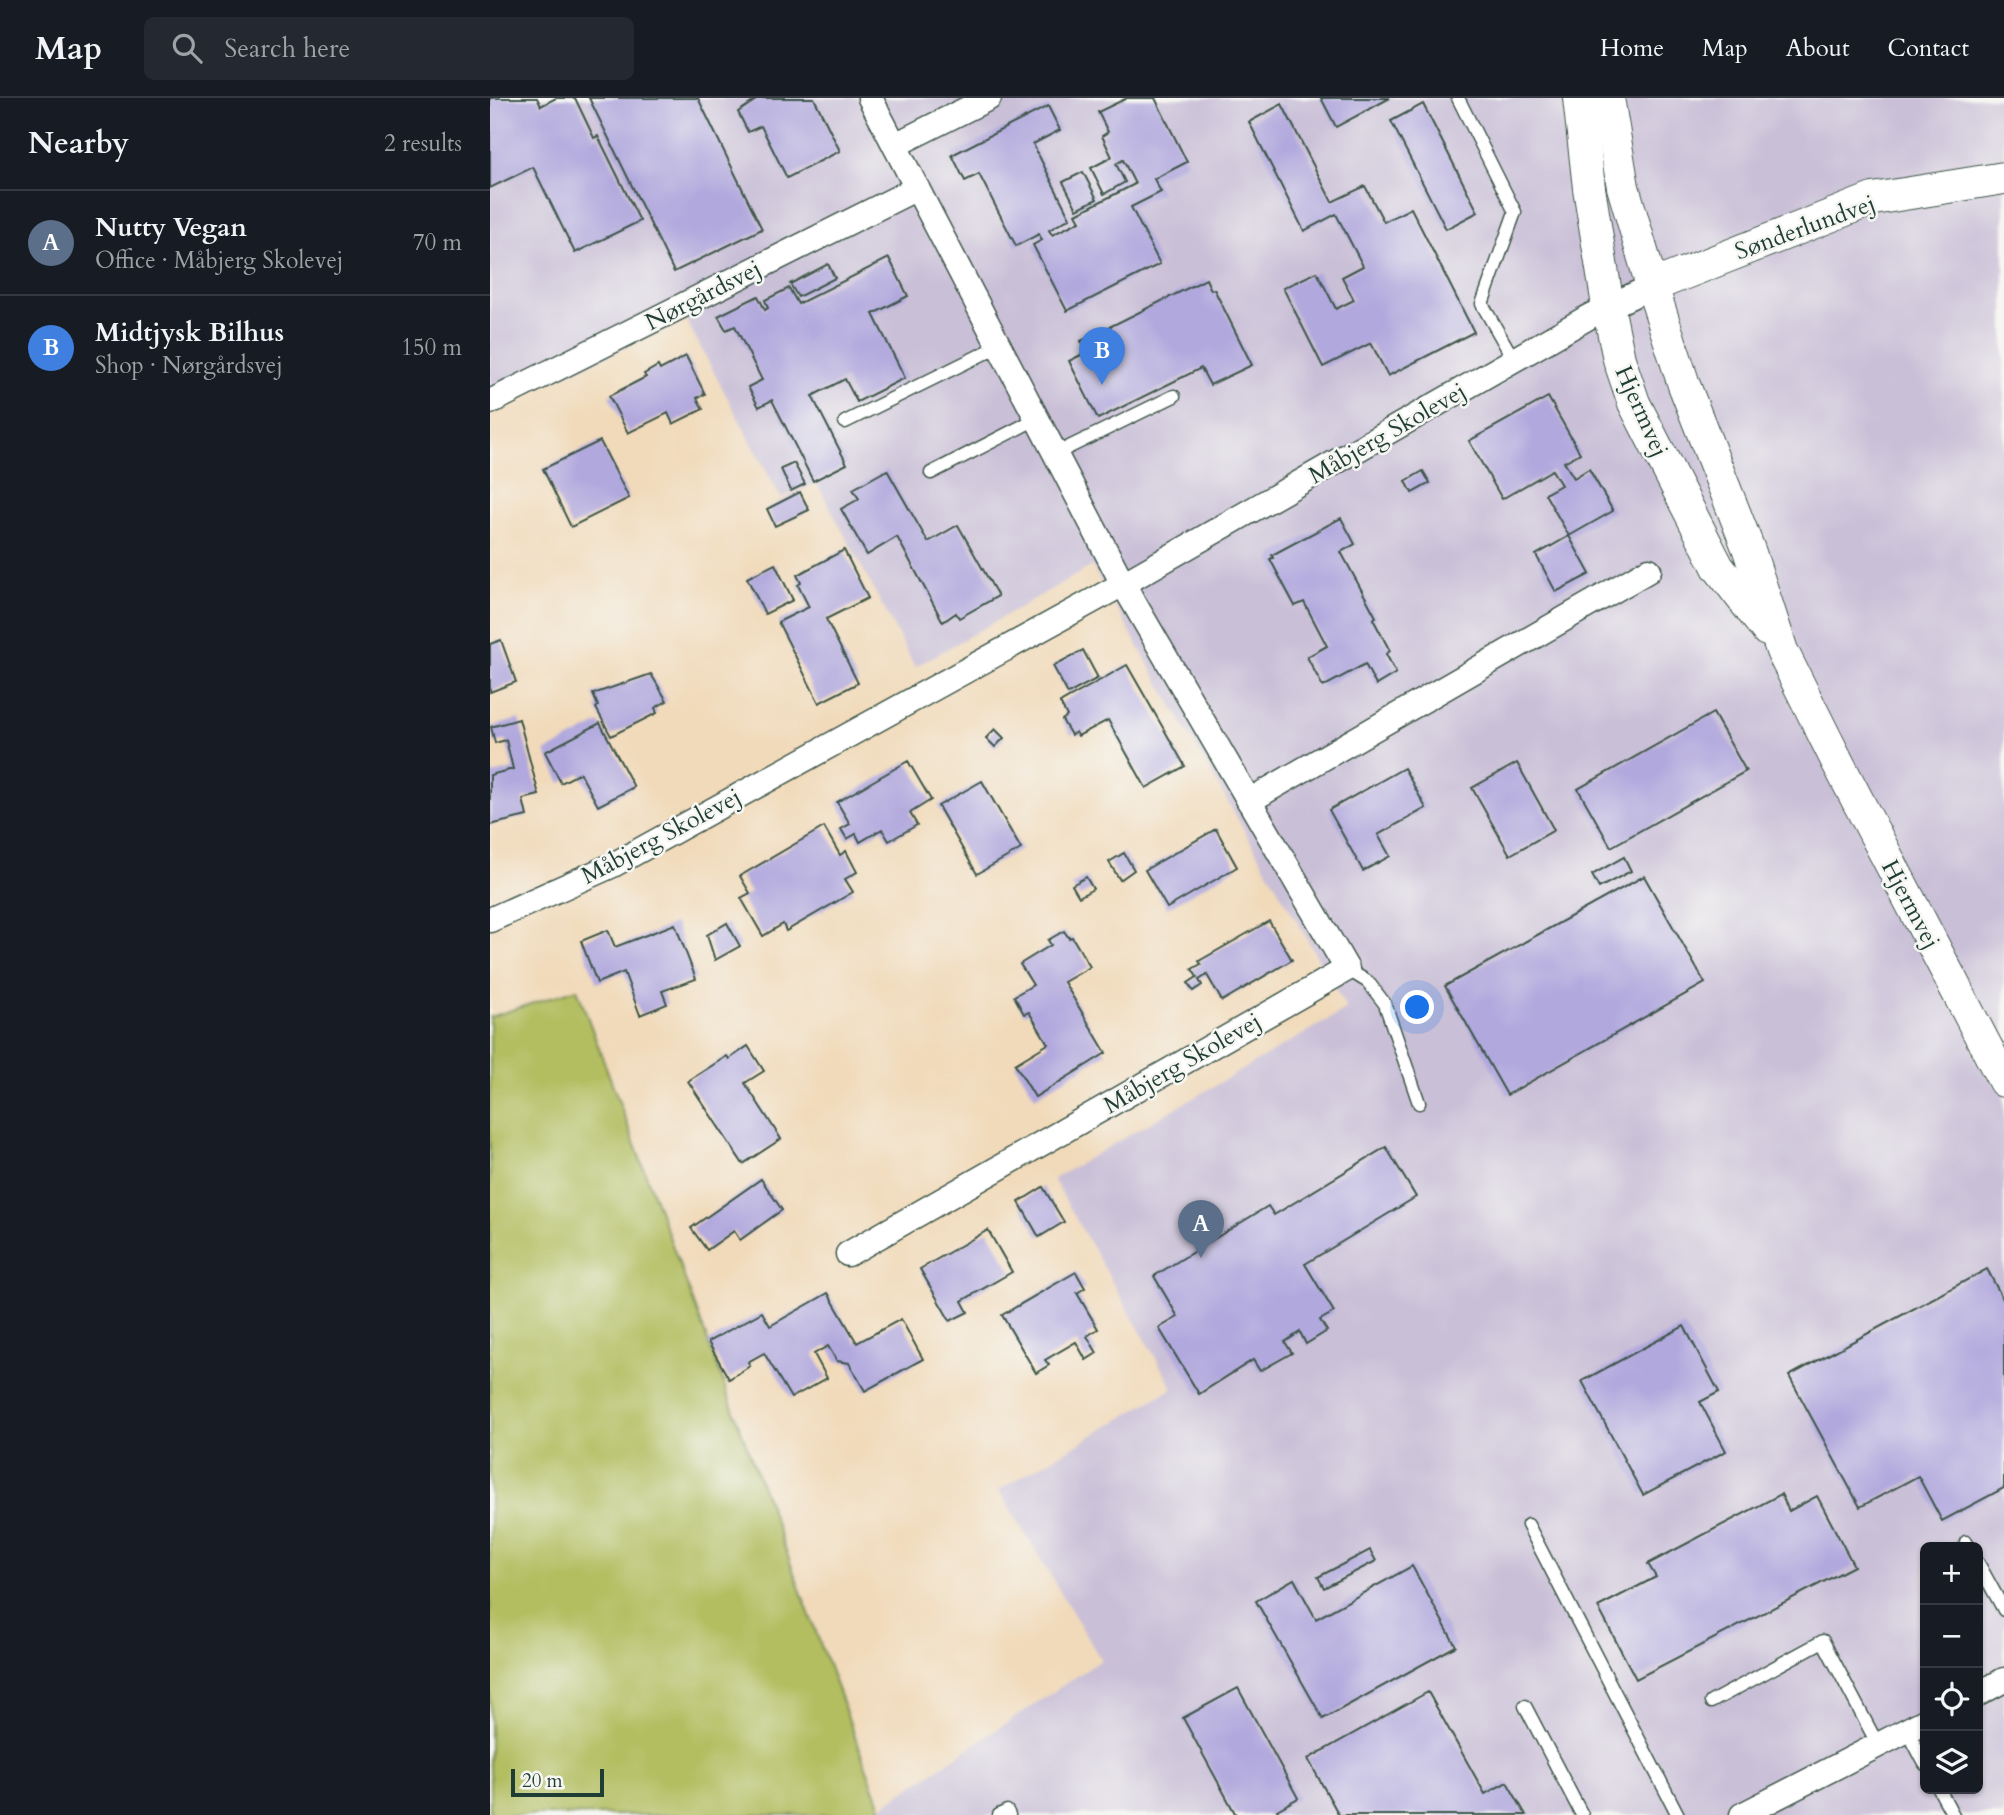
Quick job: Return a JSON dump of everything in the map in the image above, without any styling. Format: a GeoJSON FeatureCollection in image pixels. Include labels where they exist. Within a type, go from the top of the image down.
{"type":"FeatureCollection","features":[{"type":"Feature","properties":{"kind":"street"},"geometry":{"type":"LineString","coordinates":[[870,98],[1123,584],[1347,969]]}},
{"type":"Feature","properties":{"kind":"street"},"geometry":{"type":"LineString","coordinates":[[895,145],[989,98]]}},
{"type":"Feature","properties":{"kind":"street","name":"Hjermvej"},"geometry":{"type":"LineString","coordinates":[[1580,98],[1589,188],[1608,306],[1619,359],[1634,403],[1718,567],[1782,651]]}},
{"type":"Feature","properties":{"kind":"street","name":"Hjermvej"},"geometry":{"type":"LineString","coordinates":[[1608,98],[1623,187],[1652,286],[1684,385],[1749,550],[1782,651],[2004,1081]]}},
{"type":"Feature","properties":{"kind":"street","name":"Sønderlundvej"},"geometry":{"type":"LineString","coordinates":[[1652,286],[1873,200],[2004,178]]}},
{"type":"Feature","properties":{"kind":"street","name":"Nørgårdsvej"},"geometry":{"type":"LineString","coordinates":[[490,402],[916,188]]}},
{"type":"Feature","properties":{"kind":"street","name":"Måbjerg Skolevej"},"geometry":{"type":"LineString","coordinates":[[490,920],[613,865],[1123,584],[1608,306],[1652,286]]}},
{"type":"Feature","properties":{"kind":"street"},"geometry":{"type":"LineString","coordinates":[[1249,801],[1649,570]]}},
{"type":"Feature","properties":{"kind":"street","name":"Måbjerg Skolevej"},"geometry":{"type":"LineString","coordinates":[[848,1254],[1347,969]]}},
{"type":"Feature","properties":{"kind":"street"},"geometry":{"type":"LineString","coordinates":[[1983,1692],[2004,1681]]}},
{"type":"Feature","properties":{"kind":"street"},"geometry":{"type":"LineString","coordinates":[[1742,1815],[1916,1726]]}},
{"type":"Feature","properties":{"kind":"lane"},"geometry":{"type":"LineString","coordinates":[[1458,98],[1516,212],[1482,304],[1514,360]]}},
{"type":"Feature","properties":{"kind":"lane"},"geometry":{"type":"LineString","coordinates":[[845,422],[999,346]]}},
{"type":"Feature","properties":{"kind":"lane"},"geometry":{"type":"LineString","coordinates":[[1055,454],[1174,396]]}},
{"type":"Feature","properties":{"kind":"lane"},"geometry":{"type":"LineString","coordinates":[[931,473],[1036,419]]}},
{"type":"Feature","properties":{"kind":"lane"},"geometry":{"type":"LineString","coordinates":[[1347,969],[1368,982],[1385,1004],[1419,1103]]}},
{"type":"Feature","properties":{"kind":"lane"},"geometry":{"type":"LineString","coordinates":[[1528,1525],[1678,1815]]}},
{"type":"Feature","properties":{"kind":"lane"},"geometry":{"type":"LineString","coordinates":[[1983,1572],[2004,1610]]}},
{"type":"Feature","properties":{"kind":"lane"},"geometry":{"type":"LineString","coordinates":[[1710,1702],[1823,1641],[1878,1745]]}},
{"type":"Feature","properties":{"kind":"lane"},"geometry":{"type":"LineString","coordinates":[[1525,1706],[1582,1815]]}},
{"type":"Feature","properties":{"kind":"lane"},"geometry":{"type":"LineString","coordinates":[[1942,1794],[1953,1815]]}},
{"type":"Feature","properties":{"kind":"lane"},"geometry":{"type":"LineString","coordinates":[[999,1815],[1007,1811],[1009,1815]]}},
{"type":"Feature","properties":{"kind":"shaded area"},"geometry":{"type":"Polygon","coordinates":[[[490,98],[2004,98],[2004,1815],[869,1815],[1101,1660],[999,1490],[1173,1388],[1053,1179],[1347,1009],[1092,566],[915,667],[817,483],[781,498],[686,320],[490,409],[490,98]]]}},
{"type":"Feature","properties":{"kind":"green space"},"geometry":{"type":"Polygon","coordinates":[[[577,989],[881,1807],[869,1815],[490,1815],[490,1017],[577,989]]]}},
{"type":"Feature","properties":{"kind":"building"},"geometry":{"type":"Polygon","coordinates":[[[490,98],[537,98],[541,106],[556,98],[575,98],[594,138],[598,136],[640,221],[575,253],[533,167],[490,188],[490,98]]]}},
{"type":"Feature","properties":{"kind":"building"},"geometry":{"type":"Polygon","coordinates":[[[589,98],[698,98],[762,229],[674,272],[589,98]]]}},
{"type":"Feature","properties":{"kind":"building"},"geometry":{"type":"Polygon","coordinates":[[[759,98],[814,98],[840,151],[787,178],[761,126],[748,132],[738,112],[759,98]]]}},
{"type":"Feature","properties":{"kind":"building"},"geometry":{"type":"Polygon","coordinates":[[[1127,98],[1155,98],[1187,162],[1154,179],[1161,192],[1131,207],[1160,264],[1067,311],[1033,245],[1042,240],[1039,234],[1016,246],[979,174],[965,181],[952,155],[1048,106],[1060,130],[1033,144],[1070,218],[1049,230],[1052,235],[1080,221],[1076,214],[1135,184],[1123,160],[1116,164],[1125,182],[1104,194],[1091,168],[1112,157],[1102,136],[1108,132],[1098,112],[1127,98]]]}},
{"type":"Feature","properties":{"kind":"building"},"geometry":{"type":"Polygon","coordinates":[[[1321,98],[1390,98],[1336,127],[1321,98]]]}},
{"type":"Feature","properties":{"kind":"building"},"geometry":{"type":"Polygon","coordinates":[[[1282,104],[1332,202],[1365,186],[1384,222],[1411,208],[1474,332],[1388,376],[1371,343],[1323,367],[1283,288],[1317,272],[1336,309],[1354,300],[1342,277],[1363,266],[1336,214],[1304,231],[1249,122],[1282,104]]]}},
{"type":"Feature","properties":{"kind":"building"},"geometry":{"type":"Polygon","coordinates":[[[1423,104],[1478,212],[1446,229],[1391,121],[1423,104]]]}},
{"type":"Feature","properties":{"kind":"building"},"geometry":{"type":"Polygon","coordinates":[[[1083,172],[1097,199],[1077,209],[1063,182],[1083,172]]]}},
{"type":"Feature","properties":{"kind":"building"},"geometry":{"type":"Polygon","coordinates":[[[889,258],[908,296],[873,314],[905,378],[857,402],[845,379],[812,396],[847,464],[813,481],[772,400],[759,407],[748,387],[762,380],[735,326],[726,330],[718,316],[758,296],[765,310],[768,308],[765,300],[789,288],[798,304],[889,258]]]}},
{"type":"Feature","properties":{"kind":"building"},"geometry":{"type":"Polygon","coordinates":[[[828,264],[835,278],[798,297],[790,284],[828,264]]]}},
{"type":"Feature","properties":{"kind":"building"},"geometry":{"type":"Polygon","coordinates":[[[1206,279],[1211,290],[1214,289],[1252,365],[1210,385],[1201,368],[1098,419],[1069,361],[1087,352],[1081,341],[1206,279]]]}},
{"type":"Feature","properties":{"kind":"building"},"geometry":{"type":"Polygon","coordinates":[[[686,356],[705,394],[697,398],[703,409],[673,424],[668,413],[628,433],[609,396],[646,377],[644,374],[658,366],[660,370],[686,356]]]}},
{"type":"Feature","properties":{"kind":"building"},"geometry":{"type":"Polygon","coordinates":[[[1548,397],[1580,453],[1564,462],[1574,478],[1589,469],[1613,511],[1569,536],[1545,494],[1561,485],[1552,470],[1502,499],[1469,441],[1548,397]]]}},
{"type":"Feature","properties":{"kind":"building"},"geometry":{"type":"Polygon","coordinates":[[[600,441],[629,498],[571,527],[543,469],[600,441]]]}},
{"type":"Feature","properties":{"kind":"building"},"geometry":{"type":"Polygon","coordinates":[[[794,463],[805,484],[791,491],[781,469],[794,463]]]}},
{"type":"Feature","properties":{"kind":"building"},"geometry":{"type":"Polygon","coordinates":[[[887,470],[928,542],[958,525],[998,596],[959,618],[956,613],[943,622],[897,537],[867,555],[841,509],[859,499],[853,489],[887,470]]]}},
{"type":"Feature","properties":{"kind":"building"},"geometry":{"type":"Polygon","coordinates":[[[1423,471],[1430,483],[1412,493],[1406,481],[1423,471]]]}},
{"type":"Feature","properties":{"kind":"building"},"geometry":{"type":"Polygon","coordinates":[[[800,492],[809,510],[775,526],[767,509],[800,492]]]}},
{"type":"Feature","properties":{"kind":"building"},"geometry":{"type":"Polygon","coordinates":[[[1341,518],[1355,544],[1341,552],[1376,617],[1373,619],[1390,651],[1386,654],[1396,673],[1376,685],[1365,664],[1323,687],[1307,657],[1327,646],[1304,602],[1295,606],[1270,559],[1273,558],[1272,555],[1341,518]]]}},
{"type":"Feature","properties":{"kind":"building"},"geometry":{"type":"Polygon","coordinates":[[[1569,536],[1590,574],[1556,592],[1536,555],[1569,536]]]}},
{"type":"Feature","properties":{"kind":"building"},"geometry":{"type":"Polygon","coordinates":[[[844,550],[868,598],[826,619],[858,683],[819,703],[778,622],[809,607],[798,585],[801,583],[797,575],[844,550]]]}},
{"type":"Feature","properties":{"kind":"building"},"geometry":{"type":"Polygon","coordinates":[[[775,564],[793,600],[765,614],[747,578],[775,564]]]}},
{"type":"Feature","properties":{"kind":"building"},"geometry":{"type":"Polygon","coordinates":[[[501,640],[516,682],[490,692],[490,644],[501,640]]]}},
{"type":"Feature","properties":{"kind":"building"},"geometry":{"type":"Polygon","coordinates":[[[1083,650],[1098,678],[1068,694],[1053,666],[1083,650]]]}},
{"type":"Feature","properties":{"kind":"building"},"geometry":{"type":"Polygon","coordinates":[[[1127,665],[1185,766],[1146,788],[1108,720],[1078,736],[1076,732],[1071,735],[1062,720],[1067,716],[1060,703],[1127,665]]]}},
{"type":"Feature","properties":{"kind":"building"},"geometry":{"type":"Polygon","coordinates":[[[651,674],[667,701],[655,708],[657,713],[611,736],[596,708],[598,706],[593,694],[651,674]]]}},
{"type":"Feature","properties":{"kind":"building"},"geometry":{"type":"Polygon","coordinates":[[[1713,713],[1746,771],[1611,847],[1578,789],[1713,713]]]}},
{"type":"Feature","properties":{"kind":"building"},"geometry":{"type":"Polygon","coordinates":[[[519,719],[539,795],[523,799],[527,816],[490,825],[490,775],[513,769],[506,740],[495,743],[491,727],[519,719]]]}},
{"type":"Feature","properties":{"kind":"building"},"geometry":{"type":"Polygon","coordinates":[[[600,723],[634,787],[598,806],[580,773],[561,783],[545,752],[600,723]]]}},
{"type":"Feature","properties":{"kind":"building"},"geometry":{"type":"Polygon","coordinates":[[[995,729],[1004,738],[995,747],[986,738],[995,729]]]}},
{"type":"Feature","properties":{"kind":"building"},"geometry":{"type":"Polygon","coordinates":[[[908,761],[931,800],[910,813],[917,825],[889,841],[882,829],[860,842],[856,834],[847,839],[841,829],[850,824],[837,802],[908,761]]]}},
{"type":"Feature","properties":{"kind":"building"},"geometry":{"type":"Polygon","coordinates":[[[1517,763],[1554,830],[1510,855],[1472,788],[1517,763]]]}},
{"type":"Feature","properties":{"kind":"building"},"geometry":{"type":"Polygon","coordinates":[[[1404,768],[1426,808],[1378,835],[1390,856],[1363,871],[1329,810],[1404,768]]]}},
{"type":"Feature","properties":{"kind":"building"},"geometry":{"type":"Polygon","coordinates":[[[982,781],[1021,849],[977,874],[938,806],[982,781]]]}},
{"type":"Feature","properties":{"kind":"building"},"geometry":{"type":"Polygon","coordinates":[[[824,827],[840,855],[846,851],[857,872],[845,879],[853,892],[786,931],[783,924],[763,936],[741,898],[750,893],[740,876],[824,827]]]}},
{"type":"Feature","properties":{"kind":"building"},"geometry":{"type":"Polygon","coordinates":[[[1216,829],[1237,867],[1167,908],[1145,870],[1216,829]]]}},
{"type":"Feature","properties":{"kind":"building"},"geometry":{"type":"Polygon","coordinates":[[[1124,853],[1134,870],[1120,880],[1109,862],[1124,853]]]}},
{"type":"Feature","properties":{"kind":"building"},"geometry":{"type":"Polygon","coordinates":[[[1624,857],[1631,871],[1599,888],[1592,875],[1624,857]]]}},
{"type":"Feature","properties":{"kind":"building"},"geometry":{"type":"Polygon","coordinates":[[[1644,876],[1705,983],[1507,1095],[1445,986],[1644,876]]]}},
{"type":"Feature","properties":{"kind":"building"},"geometry":{"type":"Polygon","coordinates":[[[1086,877],[1093,889],[1079,897],[1072,885],[1086,877]]]}},
{"type":"Feature","properties":{"kind":"building"},"geometry":{"type":"Polygon","coordinates":[[[1269,921],[1292,960],[1222,1001],[1207,975],[1199,980],[1202,985],[1193,991],[1188,983],[1197,977],[1192,969],[1201,964],[1199,961],[1269,921]]]}},
{"type":"Feature","properties":{"kind":"building"},"geometry":{"type":"Polygon","coordinates":[[[727,923],[740,946],[715,960],[707,935],[727,923]]]}},
{"type":"Feature","properties":{"kind":"building"},"geometry":{"type":"Polygon","coordinates":[[[675,924],[696,979],[662,991],[667,1004],[640,1015],[624,972],[597,983],[581,941],[608,930],[615,947],[675,924]]]}},
{"type":"Feature","properties":{"kind":"building"},"geometry":{"type":"Polygon","coordinates":[[[1064,931],[1069,938],[1072,937],[1090,967],[1064,982],[1106,1053],[1035,1097],[1015,1064],[1048,1044],[1029,1012],[1024,1014],[1014,996],[1033,985],[1020,964],[1051,945],[1048,940],[1064,931]]]}},
{"type":"Feature","properties":{"kind":"building"},"geometry":{"type":"Polygon","coordinates":[[[748,1046],[764,1071],[745,1083],[781,1139],[743,1164],[688,1081],[748,1046]]]}},
{"type":"Feature","properties":{"kind":"building"},"geometry":{"type":"Polygon","coordinates":[[[1386,1147],[1416,1197],[1305,1264],[1334,1312],[1320,1320],[1327,1331],[1306,1344],[1300,1332],[1285,1342],[1292,1353],[1260,1371],[1253,1360],[1199,1394],[1159,1328],[1178,1317],[1154,1276],[1268,1206],[1274,1215],[1386,1147]]]}},
{"type":"Feature","properties":{"kind":"building"},"geometry":{"type":"Polygon","coordinates":[[[761,1179],[782,1210],[740,1240],[734,1231],[707,1250],[691,1228],[761,1179]]]}},
{"type":"Feature","properties":{"kind":"building"},"geometry":{"type":"Polygon","coordinates":[[[1043,1187],[1064,1222],[1039,1237],[1019,1202],[1043,1187]]]}},
{"type":"Feature","properties":{"kind":"building"},"geometry":{"type":"Polygon","coordinates":[[[988,1230],[1012,1272],[962,1301],[968,1312],[950,1321],[920,1269],[988,1230]]]}},
{"type":"Feature","properties":{"kind":"building"},"geometry":{"type":"Polygon","coordinates":[[[1987,1269],[2004,1301],[2004,1488],[1942,1521],[1918,1476],[1860,1507],[1789,1376],[1987,1269]]]}},
{"type":"Feature","properties":{"kind":"building"},"geometry":{"type":"Polygon","coordinates":[[[1076,1272],[1085,1288],[1077,1293],[1098,1329],[1087,1336],[1097,1353],[1086,1360],[1076,1342],[1045,1360],[1049,1365],[1036,1373],[1002,1315],[1076,1272]]]}},
{"type":"Feature","properties":{"kind":"building"},"geometry":{"type":"Polygon","coordinates":[[[828,1293],[857,1343],[901,1319],[923,1359],[865,1391],[849,1363],[837,1361],[828,1346],[814,1354],[827,1378],[791,1398],[764,1353],[748,1362],[750,1366],[729,1379],[708,1342],[762,1312],[770,1326],[828,1293]]]}},
{"type":"Feature","properties":{"kind":"building"},"geometry":{"type":"Polygon","coordinates":[[[1684,1326],[1719,1392],[1700,1402],[1726,1451],[1643,1495],[1582,1381],[1684,1326]]]}},
{"type":"Feature","properties":{"kind":"building"},"geometry":{"type":"Polygon","coordinates":[[[1781,1494],[1789,1511],[1817,1496],[1854,1566],[1636,1679],[1598,1607],[1656,1577],[1648,1564],[1781,1494]]]}},
{"type":"Feature","properties":{"kind":"building"},"geometry":{"type":"Polygon","coordinates":[[[1370,1550],[1376,1561],[1324,1588],[1318,1577],[1370,1550]]]}},
{"type":"Feature","properties":{"kind":"building"},"geometry":{"type":"Polygon","coordinates":[[[1412,1566],[1456,1646],[1323,1719],[1256,1601],[1294,1579],[1316,1619],[1412,1566]]]}},
{"type":"Feature","properties":{"kind":"building"},"geometry":{"type":"Polygon","coordinates":[[[1238,1688],[1298,1798],[1277,1810],[1280,1815],[1236,1815],[1183,1718],[1238,1688]]]}},
{"type":"Feature","properties":{"kind":"building"},"geometry":{"type":"Polygon","coordinates":[[[1428,1692],[1485,1794],[1507,1782],[1526,1815],[1339,1815],[1308,1759],[1428,1692]]]}},
{"type":"Feature","properties":{"kind":"place","name":"Midtjysk Bilhus"},"geometry":{"type":"Point","coordinates":[1102,385]}},
{"type":"Feature","properties":{"kind":"place","name":"Nutty Vegan"},"geometry":{"type":"Point","coordinates":[1201,1258]}}]}
